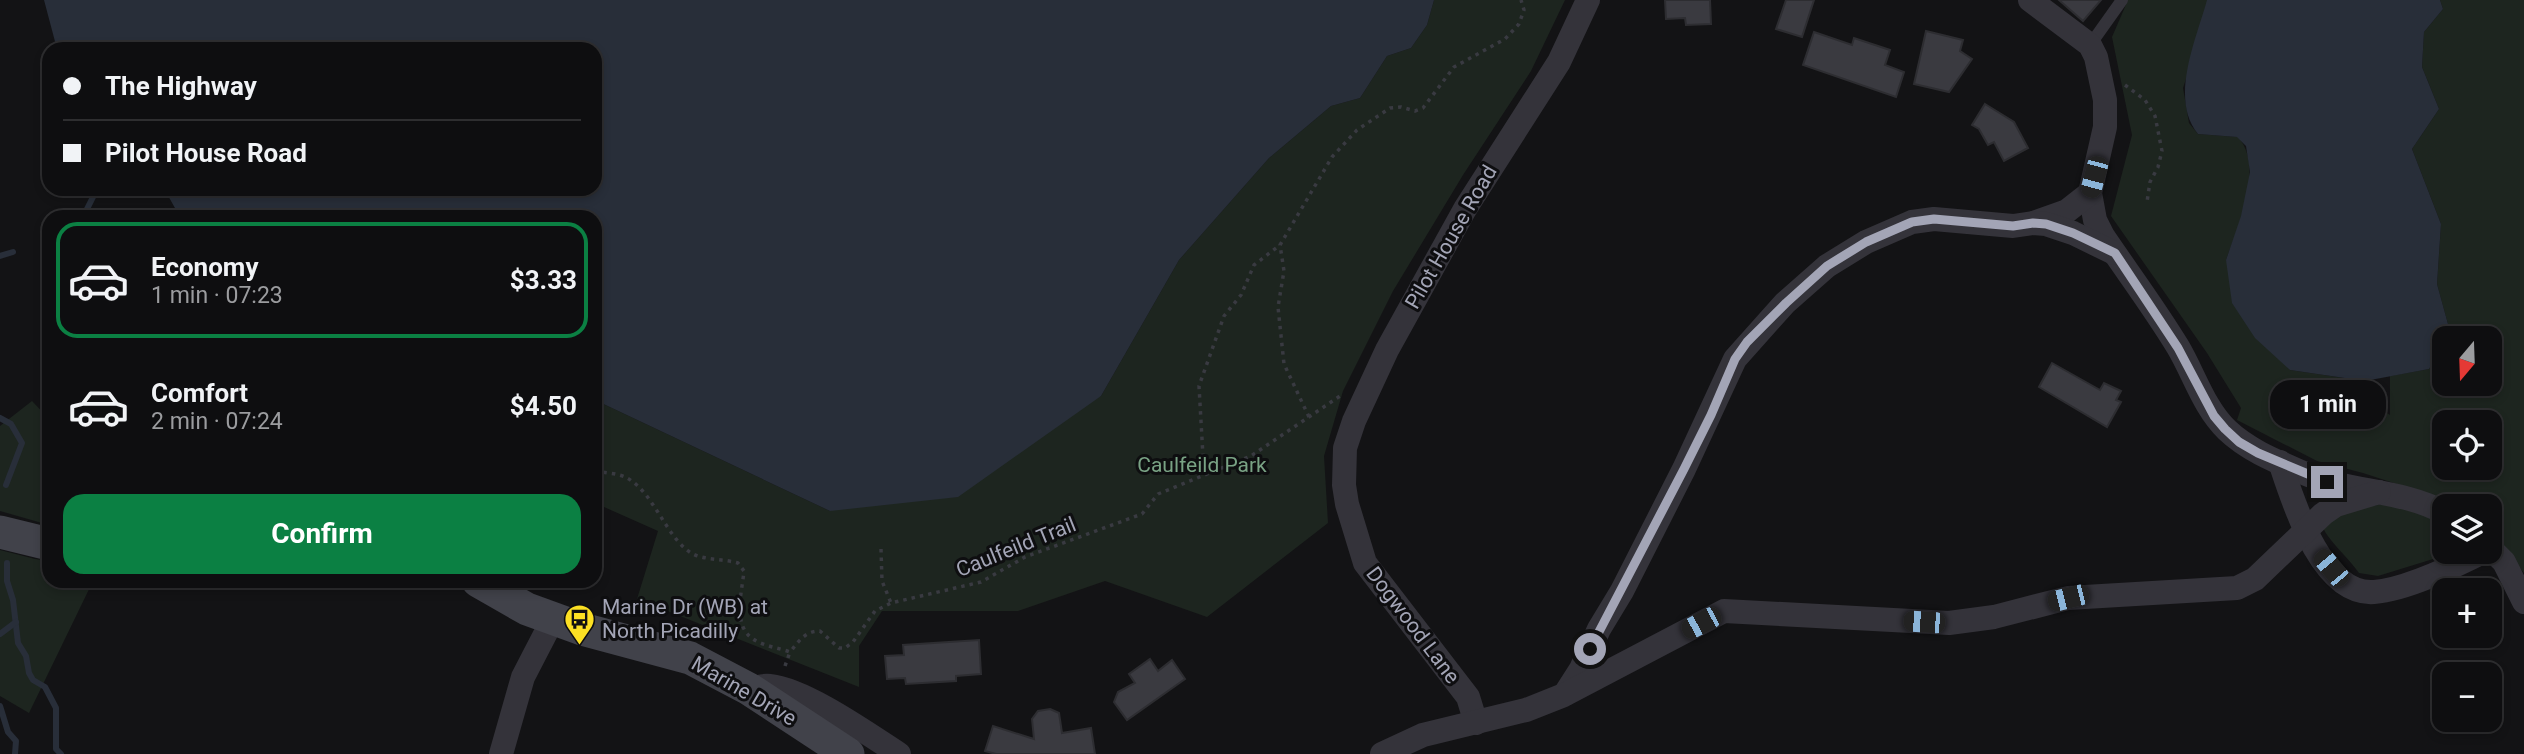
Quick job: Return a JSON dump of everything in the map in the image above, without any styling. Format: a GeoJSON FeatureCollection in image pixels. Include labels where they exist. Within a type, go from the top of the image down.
{"type":"FeatureCollection","features":[{"type":"Feature","properties":{"kind":"main road"},"geometry":{"type":"LineString","coordinates":[[0,532],[42,542]]}},
{"type":"Feature","properties":{"kind":"main road","name":"Marine Drive"},"geometry":{"type":"LineString","coordinates":[[490,588],[527,609],[582,629],[690,658],[749,689],[848,754]]}},
{"type":"Feature","properties":{"kind":"street","name":"Pilot House Road"},"geometry":{"type":"LineString","coordinates":[[1344,485],[1345,448],[1369,385],[1465,209],[1559,62],[1588,0]]}},
{"type":"Feature","properties":{"kind":"street"},"geometry":{"type":"LineString","coordinates":[[2030,0],[2090,45],[2101,73],[2105,100],[2105,127],[2090,193],[2095,220],[2178,348],[2214,416],[2239,442],[2327,482],[2414,499],[2432,507]]}},
{"type":"Feature","properties":{"kind":"street"},"geometry":{"type":"LineString","coordinates":[[1564,695],[1581,669],[1599,629],[1622,591],[1711,415],[1735,359],[1747,342],[1786,303],[1827,266],[1866,242],[1912,222],[1934,219],[2013,226],[2033,223],[2067,211],[2090,193]]}},
{"type":"Feature","properties":{"kind":"street"},"geometry":{"type":"LineString","coordinates":[[2033,223],[2073,233],[2115,253]]}},
{"type":"Feature","properties":{"kind":"street"},"geometry":{"type":"LineString","coordinates":[[2280,462],[2304,532],[2340,580],[2349,587],[2361,592],[2376,592],[2424,579],[2457,564]]}},
{"type":"Feature","properties":{"kind":"street","name":"Dogwood Lane"},"geometry":{"type":"LineString","coordinates":[[1344,485],[1352,524],[1365,563],[1468,697],[1476,723]]}},
{"type":"Feature","properties":{"kind":"street"},"geometry":{"type":"LineString","coordinates":[[1382,754],[1423,735],[1526,710],[1564,695],[1724,611],[1949,624],[1994,617],[2068,598],[2236,587],[2255,579],[2313,522],[2336,505],[2379,492]]}},
{"type":"Feature","properties":{"kind":"street"},"geometry":{"type":"LineString","coordinates":[[2502,560],[2524,602]]}},
{"type":"Feature","properties":{"kind":"street"},"geometry":{"type":"LineString","coordinates":[[501,754],[523,677],[553,618]]}},
{"type":"Feature","properties":{"kind":"street"},"geometry":{"type":"LineString","coordinates":[[749,689],[769,685],[791,692],[838,715],[900,754]]}},
{"type":"Feature","properties":{"kind":"lane"},"geometry":{"type":"LineString","coordinates":[[2090,45],[2122,0]]}},
{"type":"Feature","properties":{"kind":"path"},"geometry":{"type":"LineString","coordinates":[[1204,474],[1199,386],[1224,316],[1241,295],[1254,265],[1280,245],[1332,157],[1357,130],[1390,108],[1401,107],[1415,111],[1423,108],[1454,66],[1505,39],[1519,23],[1524,10],[1521,0]]}},
{"type":"Feature","properties":{"kind":"path"},"geometry":{"type":"LineString","coordinates":[[2101,73],[2116,79],[2145,100],[2155,116],[2162,151],[2150,182],[2147,202]]}},
{"type":"Feature","properties":{"kind":"path"},"geometry":{"type":"LineString","coordinates":[[1280,245],[1284,271],[1278,307],[1284,364],[1309,417]]}},
{"type":"Feature","properties":{"kind":"path","name":"Caulfeild Trail"},"geometry":{"type":"LineString","coordinates":[[602,472],[625,477],[641,488],[685,547],[695,555],[738,563],[744,571],[739,609],[746,631],[754,640],[790,652],[811,631],[820,631],[839,648],[845,648],[853,642],[876,611],[891,603],[981,582],[1025,557],[1142,514],[1158,494],[1251,456],[1350,390]]}},
{"type":"Feature","properties":{"kind":"path"},"geometry":{"type":"LineString","coordinates":[[881,550],[882,581],[891,603]]}},
{"type":"Feature","properties":{"kind":"green space","name":"Caulfeild Park"},"geometry":{"type":"Polygon","coordinates":[[[1434,0],[1565,0],[1531,71],[1463,175],[1393,291],[1343,391],[1324,456],[1328,523],[1207,617],[1105,581],[1018,611],[882,611],[859,646],[859,687],[637,599],[658,531],[602,506],[602,403],[830,511],[1101,396],[1179,260],[1269,158],[1331,106],[1360,98],[1387,56],[1411,48],[1427,25],[1434,0]]]}},
{"type":"Feature","properties":{"kind":"green space"},"geometry":{"type":"Polygon","coordinates":[[[2128,0],[2212,0],[2183,88],[2189,123],[2198,134],[2238,137],[2246,150],[2249,164],[2247,197],[2226,260],[2290,370],[2365,381],[2368,408],[2378,407],[2390,415],[2390,376],[2429,369],[2432,364],[2432,396],[2502,396],[2502,326],[2449,326],[2437,284],[2441,224],[2412,149],[2439,109],[2422,67],[2424,32],[2443,9],[2440,0],[2524,0],[2524,573],[2502,547],[2502,494],[2432,496],[2317,461],[2237,420],[2241,408],[2207,353],[2111,216],[2132,135],[2112,37],[2128,0]]]}},
{"type":"Feature","properties":{"kind":"green space"},"geometry":{"type":"Polygon","coordinates":[[[32,401],[42,412],[42,523],[0,511],[0,426],[32,401]]]}},
{"type":"Feature","properties":{"kind":"green space"},"geometry":{"type":"Polygon","coordinates":[[[2395,503],[2432,518],[2432,559],[2378,576],[2359,573],[2327,535],[2322,524],[2347,511],[2395,503]]]}},
{"type":"Feature","properties":{"kind":"green space"},"geometry":{"type":"Polygon","coordinates":[[[0,550],[42,560],[42,588],[90,588],[29,713],[0,696],[0,550]]]}},
{"type":"Feature","properties":{"kind":"shaded area"},"geometry":{"type":"Polygon","coordinates":[[[44,0],[1434,0],[1427,25],[1411,48],[1387,56],[1360,98],[1331,106],[1269,158],[1179,260],[1101,396],[958,497],[830,511],[602,403],[602,210],[176,210],[168,196],[602,196],[602,42],[55,42],[44,0]]]}},
{"type":"Feature","properties":{"kind":"shaded area"},"geometry":{"type":"Polygon","coordinates":[[[2207,0],[2440,0],[2443,9],[2424,32],[2422,67],[2439,109],[2412,149],[2441,224],[2437,284],[2449,326],[2432,326],[2432,364],[2429,369],[2365,381],[2290,370],[2255,338],[2232,303],[2226,260],[2241,216],[2250,172],[2246,146],[2237,137],[2198,134],[2190,120],[2185,87],[2207,0]]]}},
{"type":"Feature","properties":{"kind":"building"},"geometry":{"type":"Polygon","coordinates":[[[1665,0],[1710,0],[1711,24],[1686,25],[1685,18],[1666,19],[1665,0]]]}},
{"type":"Feature","properties":{"kind":"building"},"geometry":{"type":"Polygon","coordinates":[[[1786,0],[1814,0],[1802,37],[1776,29],[1786,0]]]}},
{"type":"Feature","properties":{"kind":"building"},"geometry":{"type":"Polygon","coordinates":[[[2059,0],[2101,0],[2083,21],[2059,0]]]}},
{"type":"Feature","properties":{"kind":"building"},"geometry":{"type":"Polygon","coordinates":[[[1926,31],[1963,40],[1960,51],[1972,59],[1949,92],[1914,84],[1926,31]]]}},
{"type":"Feature","properties":{"kind":"building"},"geometry":{"type":"Polygon","coordinates":[[[1814,32],[1852,45],[1854,38],[1890,50],[1885,65],[1904,72],[1896,97],[1803,65],[1814,32]]]}},
{"type":"Feature","properties":{"kind":"building"},"geometry":{"type":"Polygon","coordinates":[[[1985,104],[2014,122],[2028,148],[2004,161],[1994,142],[1988,145],[1979,129],[1972,125],[1985,104]]]}},
{"type":"Feature","properties":{"kind":"building"},"geometry":{"type":"Polygon","coordinates":[[[2052,363],[2100,390],[2104,383],[2121,391],[2116,400],[2121,402],[2107,427],[2039,387],[2052,363]]]}},
{"type":"Feature","properties":{"kind":"building"},"geometry":{"type":"Polygon","coordinates":[[[979,640],[981,674],[956,676],[956,681],[906,684],[905,678],[887,679],[885,656],[904,655],[903,645],[979,640]]]}},
{"type":"Feature","properties":{"kind":"building"},"geometry":{"type":"Polygon","coordinates":[[[1150,659],[1158,671],[1172,660],[1185,679],[1127,720],[1114,702],[1118,692],[1135,683],[1129,674],[1150,659]]]}},
{"type":"Feature","properties":{"kind":"building"},"geometry":{"type":"Polygon","coordinates":[[[1050,709],[1059,713],[1062,733],[1091,728],[1095,754],[996,754],[985,751],[993,726],[1034,739],[1032,719],[1038,711],[1050,709]]]}},
{"type":"Feature","properties":{"kind":"waterway"},"geometry":{"type":"LineString","coordinates":[[86,210],[94,196]]}},
{"type":"Feature","properties":{"kind":"waterway"},"geometry":{"type":"LineString","coordinates":[[0,256],[13,252]]}},
{"type":"Feature","properties":{"kind":"waterway"},"geometry":{"type":"LineString","coordinates":[[0,418],[11,424],[22,443],[6,485]]}},
{"type":"Feature","properties":{"kind":"waterway"},"geometry":{"type":"LineString","coordinates":[[7,563],[7,581],[13,600],[18,643],[26,656],[33,680],[45,687],[56,708],[56,749],[61,754]]}},
{"type":"Feature","properties":{"kind":"waterway"},"geometry":{"type":"LineString","coordinates":[[0,634],[16,622]]}},
{"type":"Feature","properties":{"kind":"waterway"},"geometry":{"type":"LineString","coordinates":[[0,706],[8,732],[16,741],[15,754]]}},
{"type":"Feature","properties":{"kind":"place","name":"Marine Dr (WB) at North Picadilly"},"geometry":{"type":"Point","coordinates":[579,646]}},
{"type":"Feature","properties":{"kind":"route"},"geometry":{"type":"LineString","coordinates":[[1590,649],[1684,469],[1735,359],[1747,342],[1827,266],[1866,242],[1912,222],[1934,219],[2013,226],[2046,224],[2088,239],[2115,253],[2178,348],[2214,416],[2225,429],[2239,442],[2258,453],[2327,482]]}}]}
